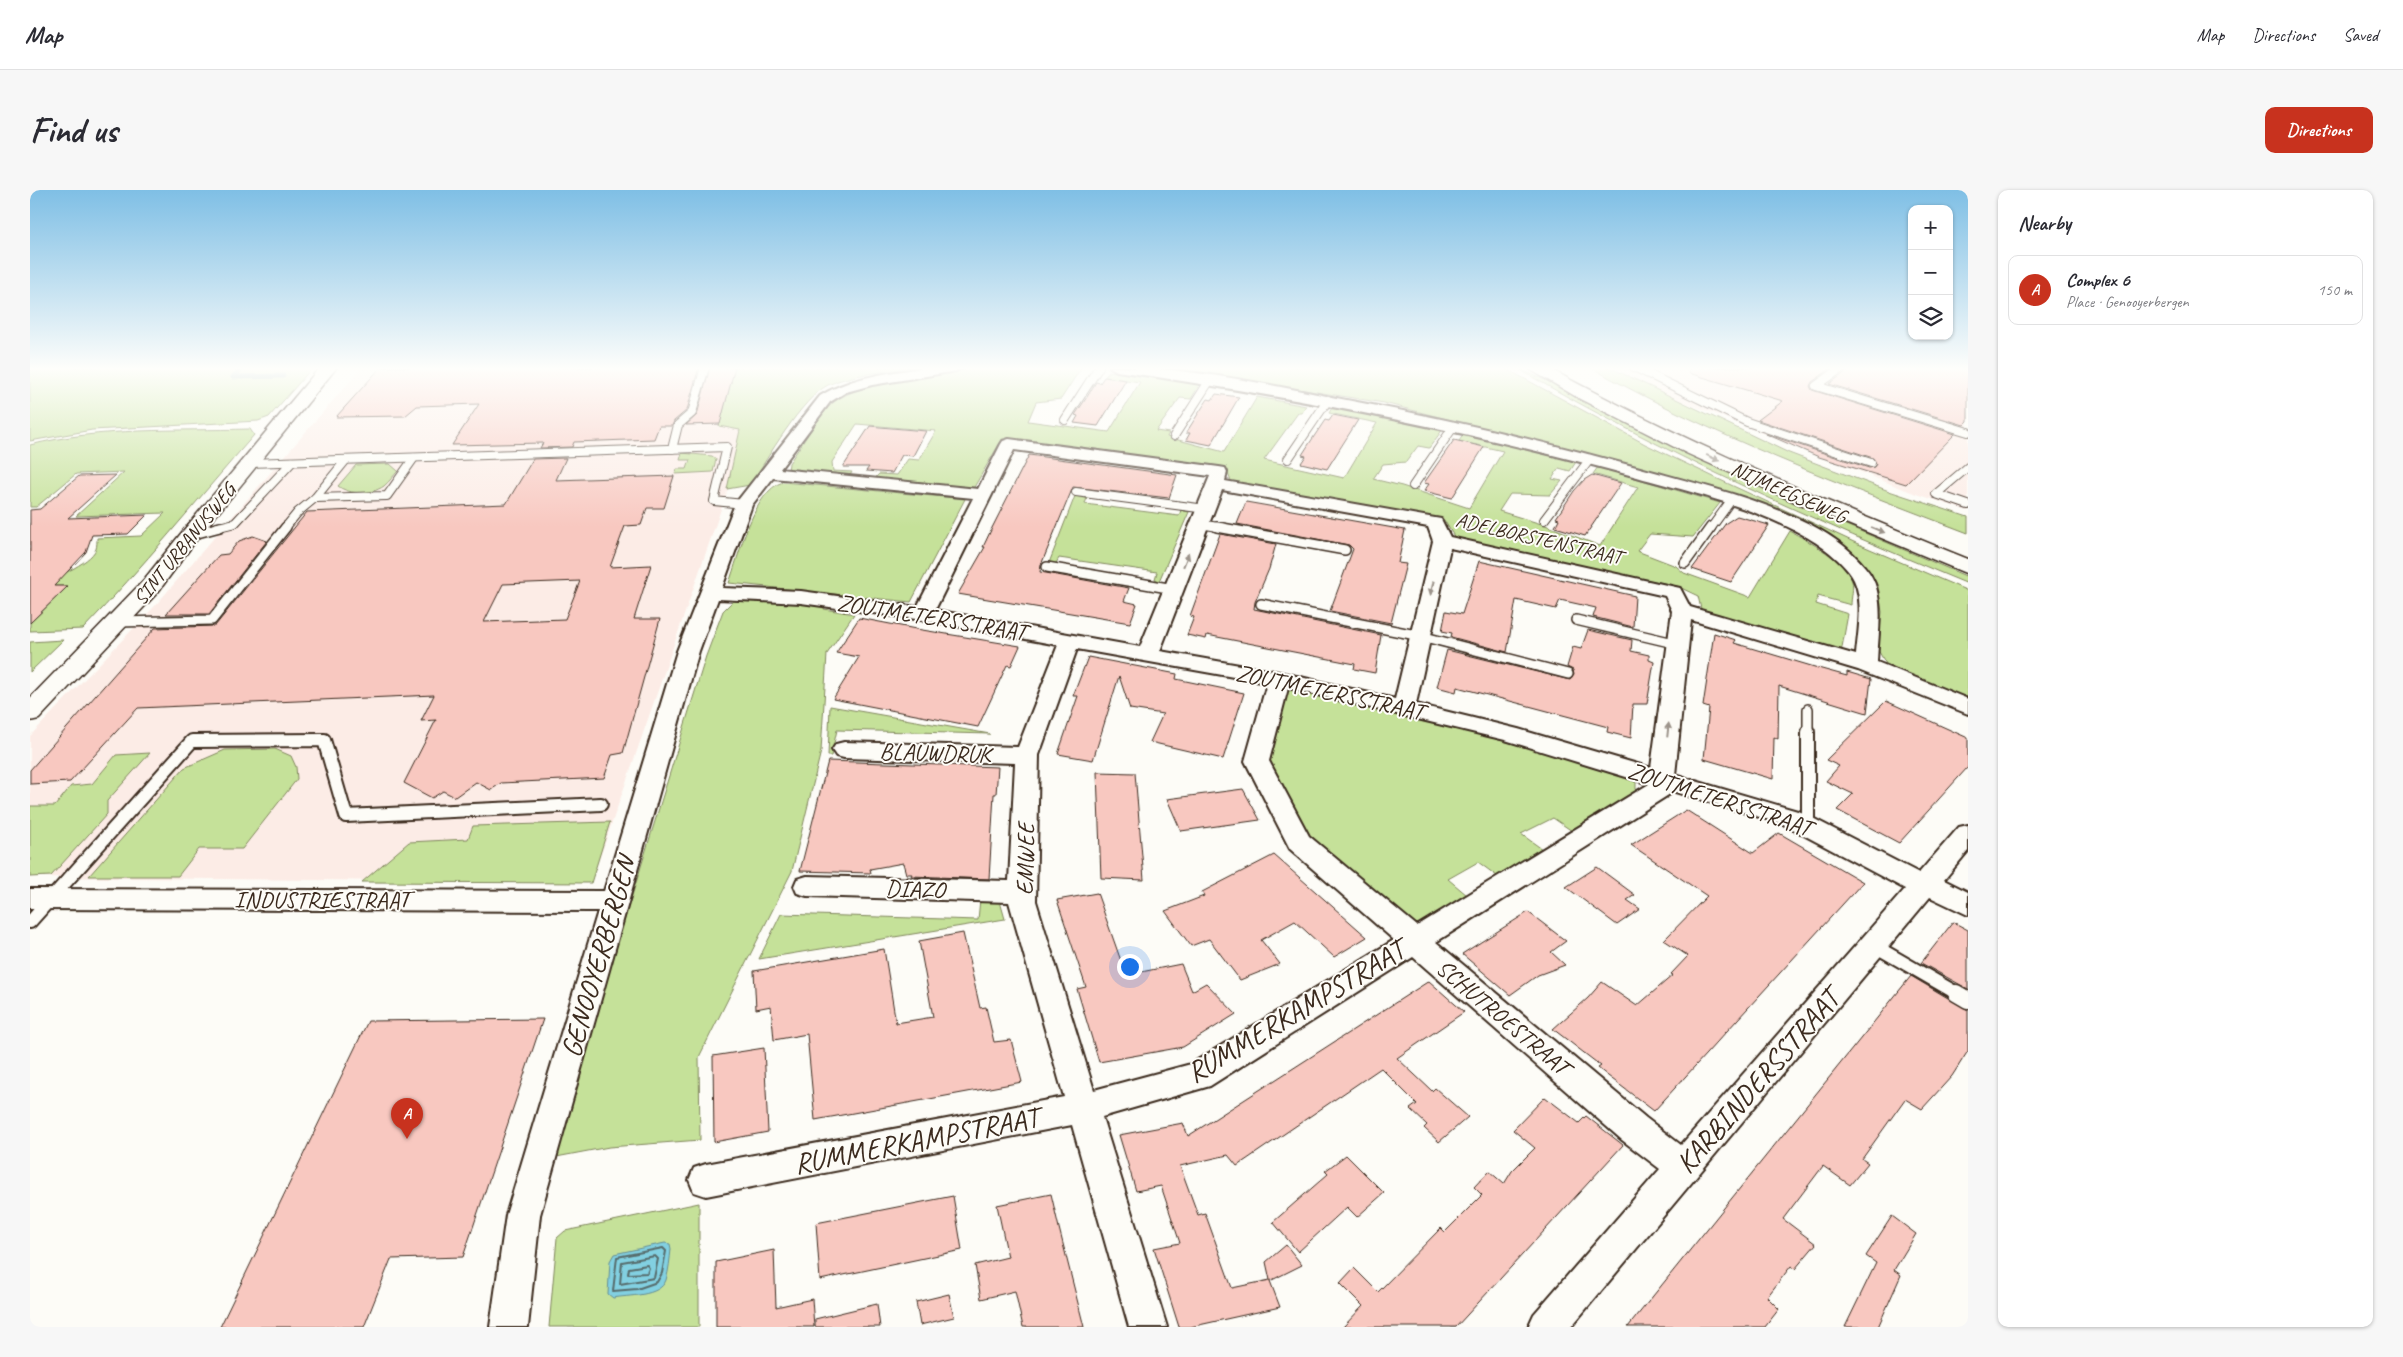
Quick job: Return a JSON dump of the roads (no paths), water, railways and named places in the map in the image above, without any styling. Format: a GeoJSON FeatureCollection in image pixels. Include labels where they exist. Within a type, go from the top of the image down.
{"type":"FeatureCollection","features":[{"type":"Feature","properties":{"kind":"main road","name":"SINT URBANUSWEG"},"geometry":{"type":"LineString","coordinates":[[30,713],[150,587],[190,535],[285,420]]}},
{"type":"Feature","properties":{"kind":"main road","name":"NIJMEEGSEWEG"},"geometry":{"type":"LineString","coordinates":[[1636,420],[1669,437],[1833,512],[1968,567]]}},
{"type":"Feature","properties":{"kind":"main road","name":"NIJMEEGSEWEG"},"geometry":{"type":"LineString","coordinates":[[1669,420],[1854,504],[1968,548]]}},
{"type":"Feature","properties":{"kind":"street","name":"GENOOYERBERGEN"},"geometry":{"type":"LineString","coordinates":[[509,1327],[523,1215],[688,651],[744,504],[810,420]]}},
{"type":"Feature","properties":{"kind":"street"},"geometry":{"type":"LineString","coordinates":[[1425,420],[1590,459],[1732,499],[1810,532],[1837,550],[1858,569],[1867,584],[1869,602],[1866,665]]}},
{"type":"Feature","properties":{"kind":"street"},"geometry":{"type":"LineString","coordinates":[[923,614],[981,494],[1009,444],[1219,472],[1216,484],[1148,654]]}},
{"type":"Feature","properties":{"kind":"street"},"geometry":{"type":"LineString","coordinates":[[769,473],[981,494]]}},
{"type":"Feature","properties":{"kind":"street","name":"ADELBORSTENSTRAAT"},"geometry":{"type":"LineString","coordinates":[[1216,484],[1435,523],[1442,540],[1674,592],[1682,611]]}},
{"type":"Feature","properties":{"kind":"street"},"geometry":{"type":"LineString","coordinates":[[1404,708],[1442,540]]}},
{"type":"Feature","properties":{"kind":"street","name":"ZOUTMETERSSTRAAT"},"geometry":{"type":"LineString","coordinates":[[710,593],[801,597],[923,614],[1279,679],[1510,734],[1792,818],[1968,904]]}},
{"type":"Feature","properties":{"kind":"street"},"geometry":{"type":"LineString","coordinates":[[1663,779],[1682,611],[1866,665],[1968,707]]}},
{"type":"Feature","properties":{"kind":"street","name":"EMWEE"},"geometry":{"type":"LineString","coordinates":[[1070,640],[1027,755],[1022,901],[1148,1327]]}},
{"type":"Feature","properties":{"kind":"street","name":"SCHUTROESTRAAT"},"geometry":{"type":"LineString","coordinates":[[1279,679],[1257,760],[1299,842],[1634,1129],[1684,1166]]}},
{"type":"Feature","properties":{"kind":"street","name":"BLAUWDRUK"},"geometry":{"type":"LineString","coordinates":[[844,750],[1027,755]]}},
{"type":"Feature","properties":{"kind":"street","name":"RUMMERKAMPSTRAAT"},"geometry":{"type":"LineString","coordinates":[[706,1180],[1083,1108],[1199,1076],[1661,788],[1663,779]]}},
{"type":"Feature","properties":{"kind":"street","name":"KARBINDERSSTRAAT"},"geometry":{"type":"LineString","coordinates":[[1547,1327],[1968,834]]}},
{"type":"Feature","properties":{"kind":"street","name":"DIAZO"},"geometry":{"type":"LineString","coordinates":[[807,886],[1023,892]]}},
{"type":"Feature","properties":{"kind":"street","name":"INDUSTRIESTRAAT"},"geometry":{"type":"LineString","coordinates":[[40,899],[614,902]]}},
{"type":"Feature","properties":{"kind":"lane"},"geometry":{"type":"LineString","coordinates":[[672,449],[678,426],[684,420]]}},
{"type":"Feature","properties":{"kind":"lane"},"geometry":{"type":"LineString","coordinates":[[1174,436],[1184,420]]}},
{"type":"Feature","properties":{"kind":"lane"},"geometry":{"type":"LineString","coordinates":[[1288,459],[1314,420]]}},
{"type":"Feature","properties":{"kind":"lane"},"geometry":{"type":"LineString","coordinates":[[1743,420],[1871,463]]}},
{"type":"Feature","properties":{"kind":"lane"},"geometry":{"type":"LineString","coordinates":[[1929,420],[1968,432]]}},
{"type":"Feature","properties":{"kind":"lane"},"geometry":{"type":"LineString","coordinates":[[1413,486],[1454,426]]}},
{"type":"Feature","properties":{"kind":"lane"},"geometry":{"type":"LineString","coordinates":[[250,463],[727,447],[714,501],[744,504]]}},
{"type":"Feature","properties":{"kind":"lane"},"geometry":{"type":"LineString","coordinates":[[315,498],[387,496],[414,458]]}},
{"type":"Feature","properties":{"kind":"lane"},"geometry":{"type":"LineString","coordinates":[[1544,520],[1590,459]]}},
{"type":"Feature","properties":{"kind":"lane"},"geometry":{"type":"LineString","coordinates":[[118,622],[212,620],[298,512],[315,498],[346,460]]}},
{"type":"Feature","properties":{"kind":"lane"},"geometry":{"type":"LineString","coordinates":[[190,535],[235,523],[292,462]]}},
{"type":"Feature","properties":{"kind":"lane"},"geometry":{"type":"LineString","coordinates":[[1968,467],[1936,494],[1968,505]]}},
{"type":"Feature","properties":{"kind":"lane"},"geometry":{"type":"LineString","coordinates":[[1076,492],[1203,516],[1345,550]]}},
{"type":"Feature","properties":{"kind":"lane"},"geometry":{"type":"LineString","coordinates":[[1685,563],[1732,499]]}},
{"type":"Feature","properties":{"kind":"lane"},"geometry":{"type":"LineString","coordinates":[[1047,567],[1174,589]]}},
{"type":"Feature","properties":{"kind":"lane"},"geometry":{"type":"LineString","coordinates":[[1260,604],[1421,636],[1568,674]]}},
{"type":"Feature","properties":{"kind":"lane"},"geometry":{"type":"LineString","coordinates":[[1576,620],[1678,644]]}},
{"type":"Feature","properties":{"kind":"lane"},"geometry":{"type":"LineString","coordinates":[[1808,709],[1808,825]]}},
{"type":"Feature","properties":{"kind":"lane"},"geometry":{"type":"LineString","coordinates":[[30,922],[40,899],[192,741],[324,740],[346,816],[601,804]]}},
{"type":"Feature","properties":{"kind":"lane"},"geometry":{"type":"LineString","coordinates":[[1873,945],[1968,1000]]}},
{"type":"Feature","properties":{"kind":"water"},"geometry":{"type":"Polygon","coordinates":[[[665,1243],[670,1244],[671,1249],[667,1276],[663,1286],[643,1294],[613,1298],[608,1294],[610,1261],[614,1254],[665,1243]]]}},
{"type":"Feature","properties":{"kind":"place","name":"Complex 6"},"geometry":{"type":"Point","coordinates":[407,1139]}}]}
